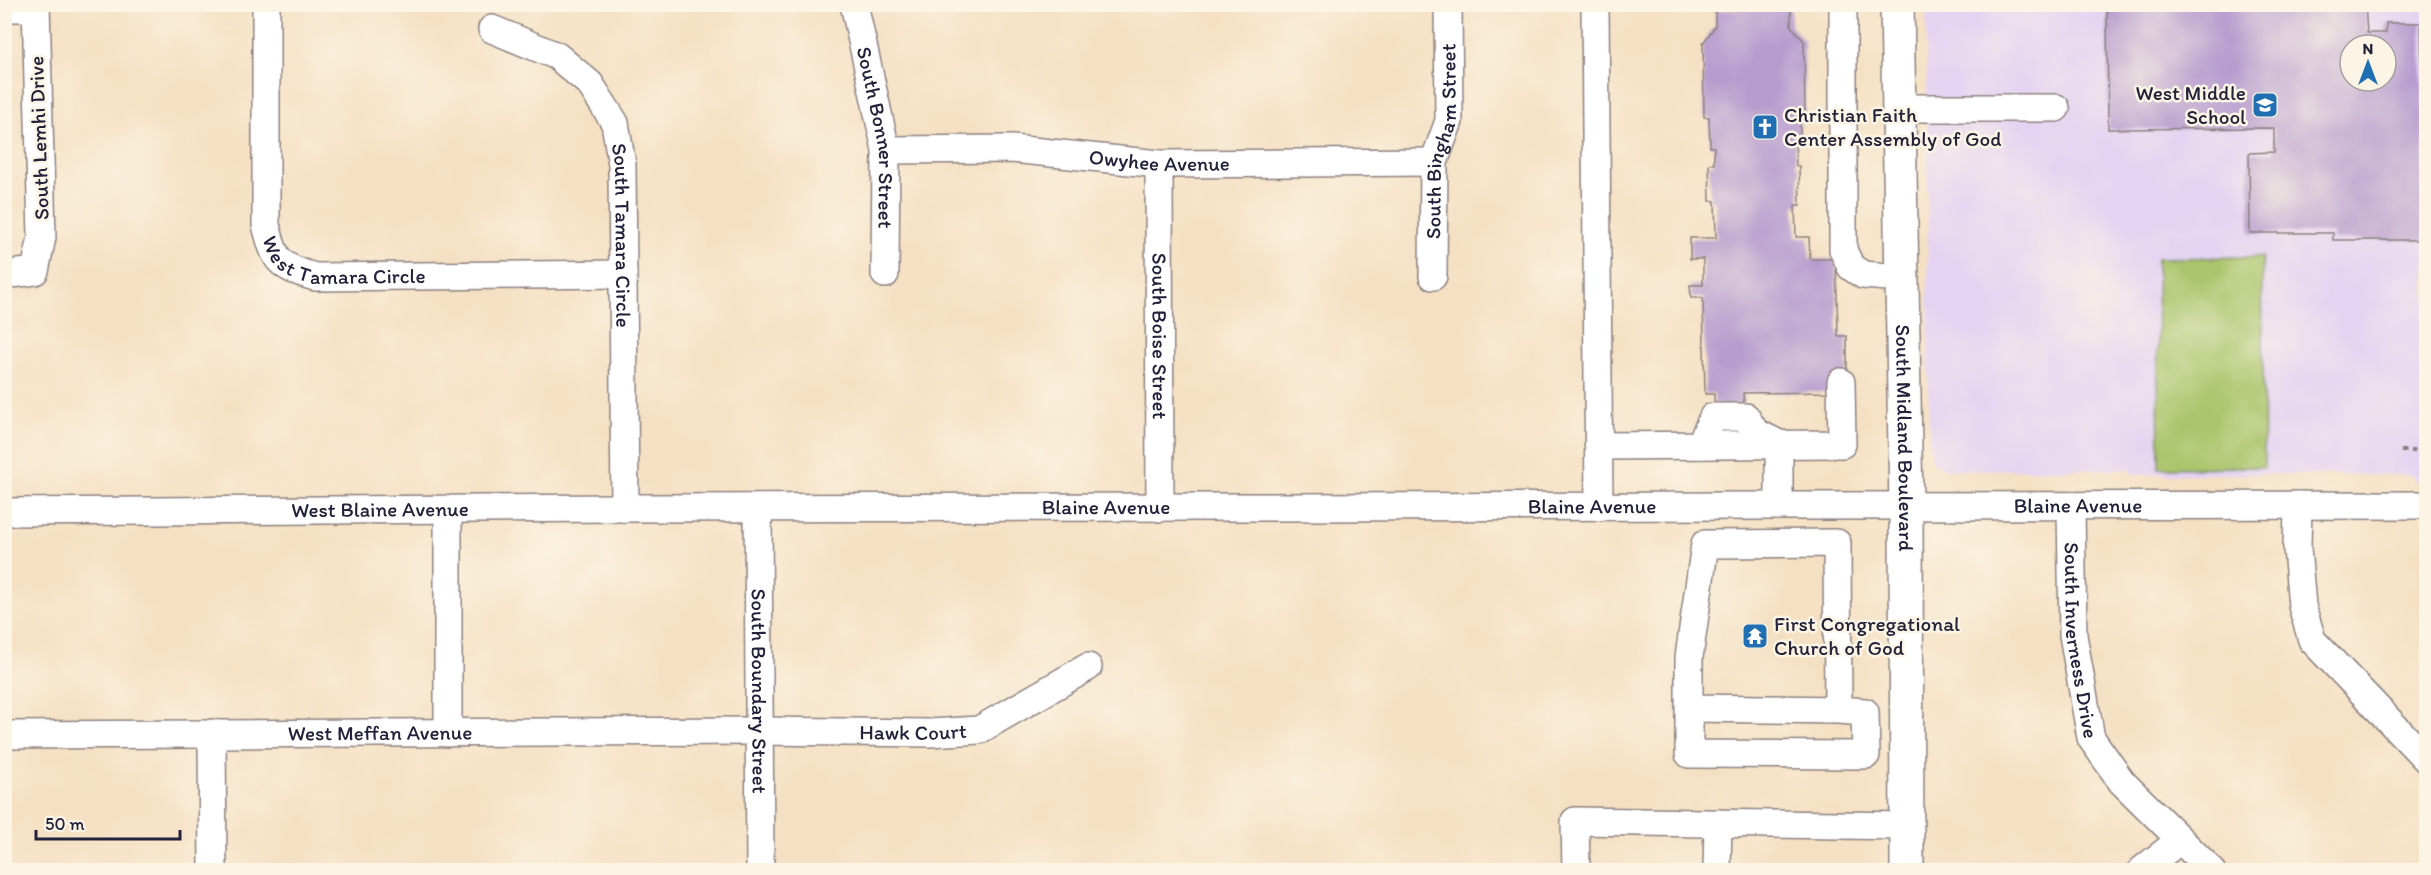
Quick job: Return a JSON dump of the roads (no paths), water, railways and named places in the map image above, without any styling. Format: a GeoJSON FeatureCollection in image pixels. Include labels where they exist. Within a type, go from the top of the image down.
{"type":"FeatureCollection","features":[{"type":"Feature","properties":{"kind":"main road","name":"South Midland Boulevard"},"geometry":{"type":"LineString","coordinates":[[1897,4],[1906,506],[1907,870]]}},
{"type":"Feature","properties":{"kind":"street","name":"West Tamara Circle"},"geometry":{"type":"LineString","coordinates":[[266,4],[266,225],[273,253],[288,269],[315,277],[623,274]]}},
{"type":"Feature","properties":{"kind":"street","name":"South Bonner Street"},"geometry":{"type":"LineString","coordinates":[[854,4],[885,150],[885,274]]}},
{"type":"Feature","properties":{"kind":"street","name":"South Bingham Street"},"geometry":{"type":"LineString","coordinates":[[1433,276],[1434,162],[1449,121],[1448,4]]}},
{"type":"Feature","properties":{"kind":"street"},"geometry":{"type":"LineString","coordinates":[[1595,4],[1599,507]]}},
{"type":"Feature","properties":{"kind":"street"},"geometry":{"type":"LineString","coordinates":[[1843,4],[1843,250],[1851,267],[1863,275],[1901,278]]}},
{"type":"Feature","properties":{"kind":"street"},"geometry":{"type":"LineString","coordinates":[[4,9],[36,6]]}},
{"type":"Feature","properties":{"kind":"street","name":"South Lemhi Drive"},"geometry":{"type":"LineString","coordinates":[[4,275],[35,271],[42,237],[36,6]]}},
{"type":"Feature","properties":{"kind":"street","name":"South Tamara Circle"},"geometry":{"type":"LineString","coordinates":[[492,29],[557,56],[590,84],[615,123],[622,165],[625,508]]}},
{"type":"Feature","properties":{"kind":"street"},"geometry":{"type":"LineString","coordinates":[[1899,108],[2056,108]]}},
{"type":"Feature","properties":{"kind":"street","name":"Owyhee Avenue"},"geometry":{"type":"LineString","coordinates":[[885,150],[1012,149],[1159,164],[1434,162]]}},
{"type":"Feature","properties":{"kind":"street","name":"South Boise Street"},"geometry":{"type":"LineString","coordinates":[[1159,164],[1160,508]]}},
{"type":"Feature","properties":{"kind":"street"},"geometry":{"type":"LineString","coordinates":[[1599,446],[1842,444],[1840,382]]}},
{"type":"Feature","properties":{"kind":"street"},"geometry":{"type":"LineString","coordinates":[[1779,444],[1779,507]]}},
{"type":"Feature","properties":{"kind":"street"},"geometry":{"type":"LineString","coordinates":[[2298,505],[2297,548],[2302,606],[2312,640],[2427,759]]}},
{"type":"Feature","properties":{"kind":"street","name":"Blaine Avenue"},"geometry":{"type":"LineString","coordinates":[[758,509],[2427,505]]}},
{"type":"Feature","properties":{"kind":"street","name":"South Inverness Drive"},"geometry":{"type":"LineString","coordinates":[[2071,506],[2073,635],[2091,738],[2122,782],[2211,870]]}},
{"type":"Feature","properties":{"kind":"street","name":"West Blaine Avenue"},"geometry":{"type":"LineString","coordinates":[[4,512],[758,509]]}},
{"type":"Feature","properties":{"kind":"street","name":"South Boundary Street"},"geometry":{"type":"LineString","coordinates":[[758,509],[760,870]]}},
{"type":"Feature","properties":{"kind":"street"},"geometry":{"type":"LineString","coordinates":[[448,510],[448,733]]}},
{"type":"Feature","properties":{"kind":"street"},"geometry":{"type":"LineString","coordinates":[[1838,710],[1837,543],[1705,544],[1689,657],[1689,754],[1866,755],[1865,712]]}},
{"type":"Feature","properties":{"kind":"street","name":"Hawk Court"},"geometry":{"type":"LineString","coordinates":[[758,731],[930,733],[979,730],[1088,667]]}},
{"type":"Feature","properties":{"kind":"street"},"geometry":{"type":"LineString","coordinates":[[1689,708],[1838,710],[1906,715]]}},
{"type":"Feature","properties":{"kind":"street","name":"West Meffan Avenue"},"geometry":{"type":"LineString","coordinates":[[4,735],[758,731]]}},
{"type":"Feature","properties":{"kind":"street"},"geometry":{"type":"LineString","coordinates":[[212,733],[213,870]]}},
{"type":"Feature","properties":{"kind":"street"},"geometry":{"type":"LineString","coordinates":[[1576,870],[1575,821],[1907,826]]}},
{"type":"Feature","properties":{"kind":"street"},"geometry":{"type":"LineString","coordinates":[[1717,870],[1718,823]]}},
{"type":"Feature","properties":{"kind":"street"},"geometry":{"type":"LineString","coordinates":[[2142,870],[2180,840]]}},
{"type":"Feature","properties":{"kind":"place","name":"West Middle School"},"geometry":{"type":"Point","coordinates":[2265,105]}},
{"type":"Feature","properties":{"kind":"place","name":"Christian Faith Center Assembly of God"},"geometry":{"type":"Point","coordinates":[1765,127]}},
{"type":"Feature","properties":{"kind":"place","name":"First Congregational Church of God"},"geometry":{"type":"Point","coordinates":[1755,636]}}]}
